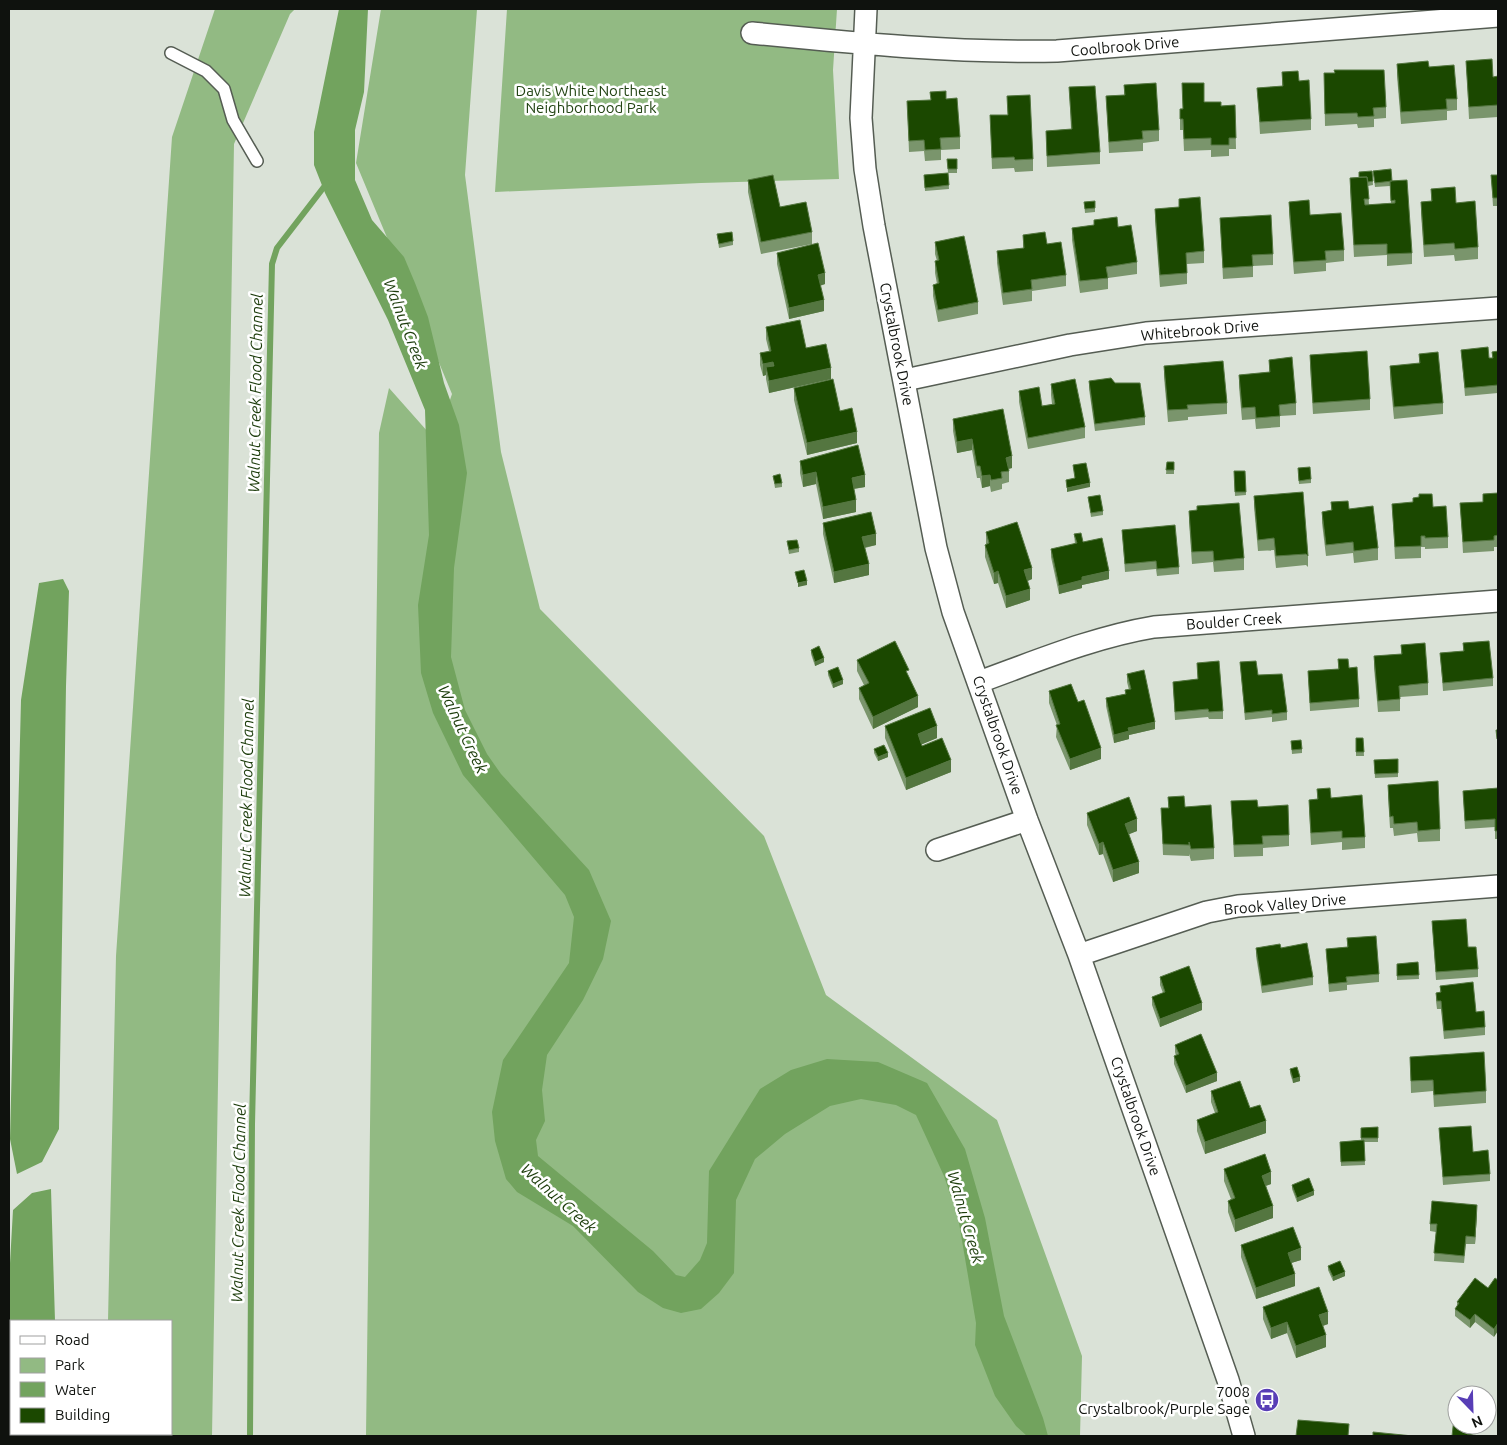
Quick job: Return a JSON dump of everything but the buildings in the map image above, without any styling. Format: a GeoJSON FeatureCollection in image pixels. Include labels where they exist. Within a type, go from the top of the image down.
{"type":"FeatureCollection","features":[{"type":"Feature","properties":{"kind":"street","name":"Crystalbrook Drive"},"geometry":{"type":"LineString","coordinates":[[866,9],[861,118],[865,169],[874,226],[936,548],[953,612],[1027,820],[1079,954],[1228,1380],[1244,1436]]}},
{"type":"Feature","properties":{"kind":"street","name":"Coolbrook Drive"},"geometry":{"type":"LineString","coordinates":[[752,34],[988,53],[1057,51],[1498,16]]}},
{"type":"Feature","properties":{"kind":"street","name":"Whitebrook Drive"},"geometry":{"type":"LineString","coordinates":[[905,380],[1070,345],[1146,333],[1498,308]]}},
{"type":"Feature","properties":{"kind":"street","name":"Boulder Creek"},"geometry":{"type":"LineString","coordinates":[[979,682],[1120,632],[1154,627],[1498,601]]}},
{"type":"Feature","properties":{"kind":"street"},"geometry":{"type":"LineString","coordinates":[[937,850],[1027,820]]}},
{"type":"Feature","properties":{"kind":"street","name":"Brook Valley Drive"},"geometry":{"type":"LineString","coordinates":[[1079,954],[1207,912],[1238,906],[1498,886]]}},
{"type":"Feature","properties":{"kind":"lane"},"geometry":{"type":"LineString","coordinates":[[171,53],[185,58],[206,71],[224,90],[233,120],[257,161]]}},
{"type":"Feature","properties":{"kind":"green space"},"geometry":{"type":"Polygon","coordinates":[[[215,9],[295,9],[290,14],[234,144],[212,1436],[106,1436],[172,1435],[172,1320],[108,1320],[116,956],[172,137],[215,9]]]}},
{"type":"Feature","properties":{"kind":"green space"},"geometry":{"type":"Polygon","coordinates":[[[381,9],[477,9],[465,175],[501,452],[540,609],[764,836],[826,995],[997,1120],[1082,1356],[1080,1436],[366,1436],[379,433],[389,388],[436,441],[452,394],[356,163],[381,9]]]}},
{"type":"Feature","properties":{"kind":"green space","name":"Davis White Northeast Neighborhood Park"},"geometry":{"type":"Polygon","coordinates":[[[507,9],[837,9],[833,70],[839,179],[495,192],[507,9]]]}},
{"type":"Feature","properties":{"kind":"water","name":"Walnut Creek"},"geometry":{"type":"Polygon","coordinates":[[[339,9],[368,9],[364,92],[355,130],[355,180],[372,220],[404,257],[428,317],[444,383],[459,425],[467,473],[454,568],[451,657],[465,710],[487,754],[501,774],[589,870],[611,921],[603,959],[583,1000],[547,1055],[542,1090],[545,1121],[536,1140],[538,1156],[653,1251],[676,1275],[685,1277],[700,1260],[707,1243],[709,1171],[760,1089],[791,1070],[827,1059],[878,1062],[927,1083],[965,1149],[985,1218],[1004,1316],[1043,1418],[1048,1436],[1027,1436],[1016,1426],[995,1396],[975,1345],[976,1323],[958,1217],[944,1176],[916,1115],[896,1105],[861,1099],[830,1106],[785,1134],[755,1159],[736,1200],[734,1273],[719,1293],[701,1309],[681,1313],[663,1308],[638,1292],[573,1226],[517,1192],[506,1179],[495,1141],[492,1112],[503,1060],[569,963],[574,917],[565,895],[463,775],[433,713],[421,673],[418,605],[429,535],[425,410],[388,320],[325,193],[314,165],[314,132],[339,9]]]}},
{"type":"Feature","properties":{"kind":"water"},"geometry":{"type":"Polygon","coordinates":[[[63,579],[69,591],[59,1129],[42,1162],[17,1174],[10,1139],[21,700],[39,583],[63,579]]]}},
{"type":"Feature","properties":{"kind":"water"},"geometry":{"type":"Polygon","coordinates":[[[51,1189],[55,1320],[10,1320],[10,1435],[49,1436],[9,1436],[9,1281],[13,1210],[32,1193],[51,1189]]]}},
{"type":"Feature","properties":{"kind":"waterway","name":"Walnut Creek Flood Channel"},"geometry":{"type":"LineString","coordinates":[[250,1436],[252,1124],[272,264],[277,248],[327,183]]}},
{"type":"Feature","properties":{"kind":"place","name":"7008 Crystalbrook/Purple Sage"},"geometry":{"type":"Point","coordinates":[1267,1400]}}]}
